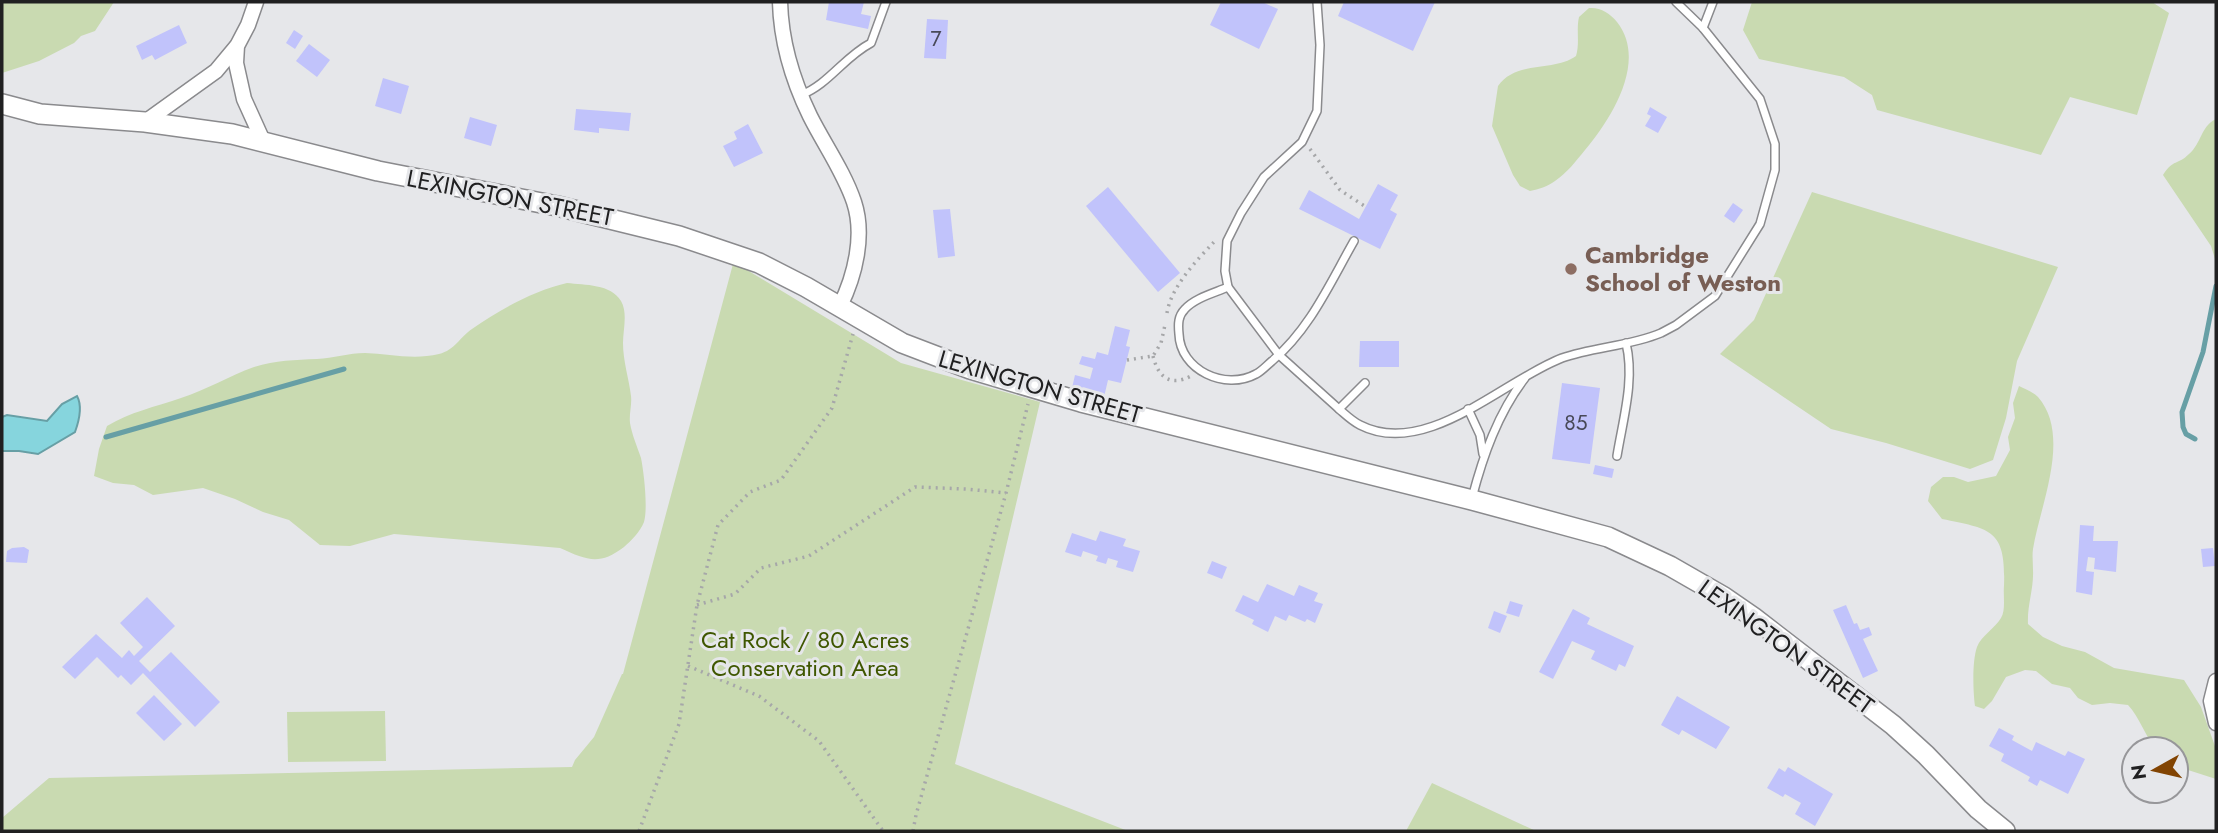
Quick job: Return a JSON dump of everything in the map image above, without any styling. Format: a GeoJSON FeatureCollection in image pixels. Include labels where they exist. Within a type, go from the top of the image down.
{"type":"FeatureCollection","features":[{"type":"Feature","properties":{"kind":"street"},"geometry":{"type":"LineString","coordinates":[[145,122],[216,71],[237,46],[256,2]]}},
{"type":"Feature","properties":{"kind":"street"},"geometry":{"type":"LineString","coordinates":[[780,2],[783,36],[801,95],[846,184],[856,211],[856,255],[851,278],[840,306]]}},
{"type":"Feature","properties":{"kind":"street"},"geometry":{"type":"LineString","coordinates":[[237,46],[236,63],[242,90],[263,141]]}},
{"type":"Feature","properties":{"kind":"street","name":"LEXINGTON STREET"},"geometry":{"type":"LineString","coordinates":[[2,104],[40,114],[145,122],[218,132],[386,173],[557,206],[679,236],[759,263],[926,354],[1033,388],[1608,537],[1651,556],[1724,597],[1753,617],[1893,725],[1978,809],[2005,831]]}},
{"type":"Feature","properties":{"kind":"street"},"geometry":{"type":"LineString","coordinates":[[2216,681],[2211,701],[2216,723]]}},
{"type":"Feature","properties":{"kind":"lane"},"geometry":{"type":"LineString","coordinates":[[801,95],[821,85],[858,50],[871,43],[886,2]]}},
{"type":"Feature","properties":{"kind":"lane"},"geometry":{"type":"LineString","coordinates":[[1317,2],[1320,45],[1317,111],[1302,142],[1264,177],[1241,213],[1227,241],[1224,271],[1228,288],[1279,355],[1339,409],[1366,428],[1393,432],[1430,427],[1527,375],[1572,355],[1648,338],[1667,330],[1715,296],[1760,224],[1775,170],[1775,144],[1760,99],[1703,28],[1676,2]]}},
{"type":"Feature","properties":{"kind":"lane"},"geometry":{"type":"LineString","coordinates":[[1703,28],[1713,2]]}},
{"type":"Feature","properties":{"kind":"lane"},"geometry":{"type":"LineString","coordinates":[[1228,288],[1187,306],[1180,315],[1179,339],[1187,359],[1197,369],[1212,377],[1242,379],[1256,374],[1279,355],[1304,327],[1354,241]]}},
{"type":"Feature","properties":{"kind":"lane"},"geometry":{"type":"LineString","coordinates":[[1617,456],[1629,381],[1630,365],[1626,343]]}},
{"type":"Feature","properties":{"kind":"lane"},"geometry":{"type":"LineString","coordinates":[[1482,461],[1510,401],[1527,375]]}},
{"type":"Feature","properties":{"kind":"lane"},"geometry":{"type":"LineString","coordinates":[[1339,409],[1365,383]]}},
{"type":"Feature","properties":{"kind":"lane"},"geometry":{"type":"LineString","coordinates":[[1468,409],[1480,435],[1483,449],[1472,500]]}},
{"type":"Feature","properties":{"kind":"path"},"geometry":{"type":"LineString","coordinates":[[1302,142],[1315,154],[1340,190],[1366,207]]}},
{"type":"Feature","properties":{"kind":"path"},"geometry":{"type":"LineString","coordinates":[[639,831],[679,724],[697,605],[718,525],[750,492],[781,480],[832,408],[858,317]]}},
{"type":"Feature","properties":{"kind":"path"},"geometry":{"type":"LineString","coordinates":[[1153,356],[1163,378],[1190,378],[1197,369]]}},
{"type":"Feature","properties":{"kind":"path"},"geometry":{"type":"LineString","coordinates":[[913,831],[1033,388]]}},
{"type":"Feature","properties":{"kind":"path"},"geometry":{"type":"LineString","coordinates":[[697,605],[735,594],[761,568],[809,556],[915,487],[1006,493]]}},
{"type":"Feature","properties":{"kind":"path"},"geometry":{"type":"LineString","coordinates":[[688,666],[759,696],[818,741],[883,831]]}},
{"type":"Feature","properties":{"kind":"green space"},"geometry":{"type":"Polygon","coordinates":[[[2,2],[114,2],[95,31],[81,36],[74,43],[39,61],[2,73],[2,2]]]}},
{"type":"Feature","properties":{"kind":"green space"},"geometry":{"type":"Polygon","coordinates":[[[1752,2],[2152,2],[2169,13],[2137,115],[2070,97],[2041,155],[1877,110],[1872,95],[1844,77],[1759,59],[1743,30],[1752,2]]]}},
{"type":"Feature","properties":{"kind":"green space"},"geometry":{"type":"Polygon","coordinates":[[[1589,8],[1601,10],[1611,16],[1626,37],[1629,54],[1622,89],[1605,122],[1571,167],[1552,183],[1530,191],[1520,186],[1513,175],[1492,126],[1498,86],[1506,78],[1525,69],[1557,64],[1576,56],[1579,17],[1589,8]]]}},
{"type":"Feature","properties":{"kind":"green space"},"geometry":{"type":"Polygon","coordinates":[[[2216,119],[2216,262],[2211,246],[2163,175],[2193,150],[2207,126],[2216,119]]]}},
{"type":"Feature","properties":{"kind":"green space"},"geometry":{"type":"Polygon","coordinates":[[[1812,192],[2058,267],[2017,361],[2006,418],[1993,460],[1970,469],[1831,429],[1720,354],[1754,320],[1812,192]]]}},
{"type":"Feature","properties":{"kind":"green space","name":"Cat Rock / 80 Acres Conservation Area"},"geometry":{"type":"Polygon","coordinates":[[[733,264],[901,363],[1040,402],[955,764],[1128,831],[2,831],[2,818],[49,778],[572,767],[594,737],[623,674],[733,264]]]}},
{"type":"Feature","properties":{"kind":"green space"},"geometry":{"type":"Polygon","coordinates":[[[567,283],[597,286],[611,291],[621,301],[624,311],[623,350],[631,396],[630,423],[642,464],[645,516],[638,533],[624,547],[607,557],[586,558],[560,548],[394,534],[350,546],[320,545],[289,520],[203,488],[153,495],[134,485],[113,483],[94,476],[107,426],[125,417],[270,363],[359,353],[411,357],[439,354],[449,350],[472,329],[506,308],[567,283]]]}},
{"type":"Feature","properties":{"kind":"green space"},"geometry":{"type":"Polygon","coordinates":[[[2019,386],[2031,392],[2038,397],[2048,413],[2053,431],[2051,471],[2033,549],[2028,624],[2043,637],[2085,652],[2114,668],[2184,680],[2201,707],[2216,749],[2216,779],[2190,771],[2190,735],[2147,735],[2128,705],[2092,705],[2078,698],[2070,688],[2052,684],[2036,671],[2025,670],[2006,677],[1984,709],[1975,706],[1975,653],[1982,639],[2001,618],[2003,611],[2002,553],[1993,535],[1973,526],[1942,519],[1928,501],[1931,487],[1943,477],[1954,477],[1968,482],[1996,476],[2010,450],[2008,437],[2015,418],[2013,403],[2019,386]]]}},
{"type":"Feature","properties":{"kind":"green space"},"geometry":{"type":"Polygon","coordinates":[[[385,711],[386,761],[288,762],[287,712],[385,711]]]}},
{"type":"Feature","properties":{"kind":"green space"},"geometry":{"type":"Polygon","coordinates":[[[1432,783],[1536,831],[1406,831],[1432,783]]]}},
{"type":"Feature","properties":{"kind":"water"},"geometry":{"type":"Polygon","coordinates":[[[77,396],[80,409],[75,432],[38,454],[2,451],[2,417],[7,415],[47,421],[62,404],[77,396]]]}},
{"type":"Feature","properties":{"kind":"building"},"geometry":{"type":"Polygon","coordinates":[[[829,2],[864,2],[861,14],[871,16],[868,29],[826,20],[829,2]]]}},
{"type":"Feature","properties":{"kind":"building"},"geometry":{"type":"Polygon","coordinates":[[[1221,2],[1262,2],[1278,9],[1259,49],[1210,25],[1221,2]]]}},
{"type":"Feature","properties":{"kind":"building"},"geometry":{"type":"Polygon","coordinates":[[[1344,2],[1435,2],[1413,51],[1338,16],[1344,2]]]}},
{"type":"Feature","properties":{"kind":"building"},"geometry":{"type":"Polygon","coordinates":[[[927,19],[948,20],[946,59],[924,58],[927,19]]]}},
{"type":"Feature","properties":{"kind":"building"},"geometry":{"type":"Polygon","coordinates":[[[179,25],[187,43],[155,60],[152,55],[142,60],[136,46],[179,25]]]}},
{"type":"Feature","properties":{"kind":"building"},"geometry":{"type":"Polygon","coordinates":[[[294,30],[303,36],[295,49],[286,43],[294,30]]]}},
{"type":"Feature","properties":{"kind":"building"},"geometry":{"type":"Polygon","coordinates":[[[309,44],[330,60],[317,77],[296,61],[309,44]]]}},
{"type":"Feature","properties":{"kind":"building"},"geometry":{"type":"Polygon","coordinates":[[[383,78],[409,86],[401,114],[375,106],[383,78]]]}},
{"type":"Feature","properties":{"kind":"building"},"geometry":{"type":"Polygon","coordinates":[[[1650,107],[1667,117],[1658,133],[1645,126],[1651,116],[1647,114],[1650,107]]]}},
{"type":"Feature","properties":{"kind":"building"},"geometry":{"type":"Polygon","coordinates":[[[576,109],[631,113],[629,131],[599,128],[599,133],[574,130],[576,109]]]}},
{"type":"Feature","properties":{"kind":"building"},"geometry":{"type":"Polygon","coordinates":[[[470,117],[497,125],[491,146],[464,138],[470,117]]]}},
{"type":"Feature","properties":{"kind":"building"},"geometry":{"type":"Polygon","coordinates":[[[748,124],[763,153],[734,167],[723,146],[737,139],[734,132],[748,124]]]}},
{"type":"Feature","properties":{"kind":"building"},"geometry":{"type":"Polygon","coordinates":[[[1378,184],[1398,195],[1390,210],[1397,214],[1380,249],[1299,209],[1309,190],[1359,219],[1378,184]]]}},
{"type":"Feature","properties":{"kind":"building"},"geometry":{"type":"Polygon","coordinates":[[[1108,187],[1180,273],[1158,292],[1086,206],[1108,187]]]}},
{"type":"Feature","properties":{"kind":"building"},"geometry":{"type":"Polygon","coordinates":[[[1733,203],[1743,210],[1734,223],[1724,216],[1733,203]]]}},
{"type":"Feature","properties":{"kind":"building"},"geometry":{"type":"Polygon","coordinates":[[[950,209],[955,256],[938,258],[933,210],[950,209]]]}},
{"type":"Feature","properties":{"kind":"building"},"geometry":{"type":"Polygon","coordinates":[[[1115,326],[1130,330],[1126,346],[1130,347],[1121,383],[1108,380],[1104,397],[1072,388],[1075,375],[1090,379],[1093,368],[1079,364],[1082,356],[1095,359],[1097,352],[1108,355],[1115,326]]]}},
{"type":"Feature","properties":{"kind":"building"},"geometry":{"type":"Polygon","coordinates":[[[1360,341],[1399,341],[1399,367],[1359,367],[1360,341]]]}},
{"type":"Feature","properties":{"kind":"building"},"geometry":{"type":"Polygon","coordinates":[[[1562,383],[1600,388],[1590,464],[1552,459],[1562,383]]]}},
{"type":"Feature","properties":{"kind":"building"},"geometry":{"type":"Polygon","coordinates":[[[1595,465],[1614,469],[1612,478],[1593,474],[1595,465]]]}},
{"type":"Feature","properties":{"kind":"building"},"geometry":{"type":"Polygon","coordinates":[[[2080,525],[2094,526],[2093,541],[2118,541],[2116,572],[2094,569],[2095,558],[2088,557],[2086,571],[2094,572],[2092,595],[2076,592],[2080,525]]]}},
{"type":"Feature","properties":{"kind":"building"},"geometry":{"type":"Polygon","coordinates":[[[1100,531],[1126,539],[1123,546],[1140,551],[1133,572],[1116,567],[1118,561],[1108,558],[1106,564],[1096,561],[1098,556],[1083,551],[1081,557],[1065,552],[1072,533],[1096,541],[1100,531]]]}},
{"type":"Feature","properties":{"kind":"building"},"geometry":{"type":"Polygon","coordinates":[[[24,547],[29,550],[27,563],[6,562],[7,551],[24,547]]]}},
{"type":"Feature","properties":{"kind":"building"},"geometry":{"type":"Polygon","coordinates":[[[2213,548],[2215,566],[2203,567],[2201,549],[2213,548]]]}},
{"type":"Feature","properties":{"kind":"building"},"geometry":{"type":"Polygon","coordinates":[[[1212,561],[1227,567],[1222,579],[1207,573],[1212,561]]]}},
{"type":"Feature","properties":{"kind":"building"},"geometry":{"type":"Polygon","coordinates":[[[1267,584],[1294,596],[1299,585],[1318,593],[1314,601],[1323,604],[1315,623],[1289,615],[1286,621],[1275,616],[1268,632],[1252,624],[1254,620],[1235,611],[1243,595],[1258,602],[1267,584]]]}},
{"type":"Feature","properties":{"kind":"building"},"geometry":{"type":"Polygon","coordinates":[[[147,597],[175,626],[139,661],[150,672],[171,652],[220,702],[195,727],[143,673],[131,685],[121,675],[118,678],[97,657],[75,679],[62,667],[96,634],[122,658],[129,650],[134,656],[143,647],[120,623],[147,597]]]}},
{"type":"Feature","properties":{"kind":"building"},"geometry":{"type":"Polygon","coordinates":[[[1510,601],[1523,605],[1519,617],[1506,613],[1510,601]]]}},
{"type":"Feature","properties":{"kind":"building"},"geometry":{"type":"Polygon","coordinates":[[[1846,605],[1854,624],[1857,623],[1860,630],[1869,627],[1872,635],[1863,639],[1878,671],[1863,678],[1833,610],[1846,605]]]}},
{"type":"Feature","properties":{"kind":"building"},"geometry":{"type":"Polygon","coordinates":[[[1573,609],[1590,618],[1587,624],[1634,646],[1625,667],[1619,664],[1616,671],[1591,659],[1595,651],[1572,641],[1553,679],[1539,672],[1573,609]]]}},
{"type":"Feature","properties":{"kind":"building"},"geometry":{"type":"Polygon","coordinates":[[[1494,611],[1507,616],[1500,633],[1488,628],[1494,611]]]}},
{"type":"Feature","properties":{"kind":"building"},"geometry":{"type":"Polygon","coordinates":[[[154,695],[182,724],[164,741],[136,713],[154,695]]]}},
{"type":"Feature","properties":{"kind":"building"},"geometry":{"type":"Polygon","coordinates":[[[1677,696],[1730,727],[1716,749],[1682,730],[1679,735],[1661,725],[1677,696]]]}},
{"type":"Feature","properties":{"kind":"building"},"geometry":{"type":"Polygon","coordinates":[[[1999,728],[2014,736],[2012,740],[2032,751],[2036,742],[2065,756],[2068,751],[2085,759],[2068,794],[2040,780],[2037,786],[2028,781],[2030,777],[2001,761],[2004,754],[1989,746],[1999,728]]]}},
{"type":"Feature","properties":{"kind":"building"},"geometry":{"type":"Polygon","coordinates":[[[1788,767],[1833,794],[1815,826],[1795,814],[1801,803],[1767,788],[1779,768],[1785,772],[1788,767]]]}},
{"type":"Feature","properties":{"kind":"waterway"},"geometry":{"type":"LineString","coordinates":[[2195,439],[2186,434],[2182,412],[2203,352],[2216,286]]}},
{"type":"Feature","properties":{"kind":"waterway"},"geometry":{"type":"LineString","coordinates":[[106,437],[344,369]]}},
{"type":"Feature","properties":{"kind":"place","name":"Cambridge School of Weston"},"geometry":{"type":"Point","coordinates":[1571,269]}}]}
